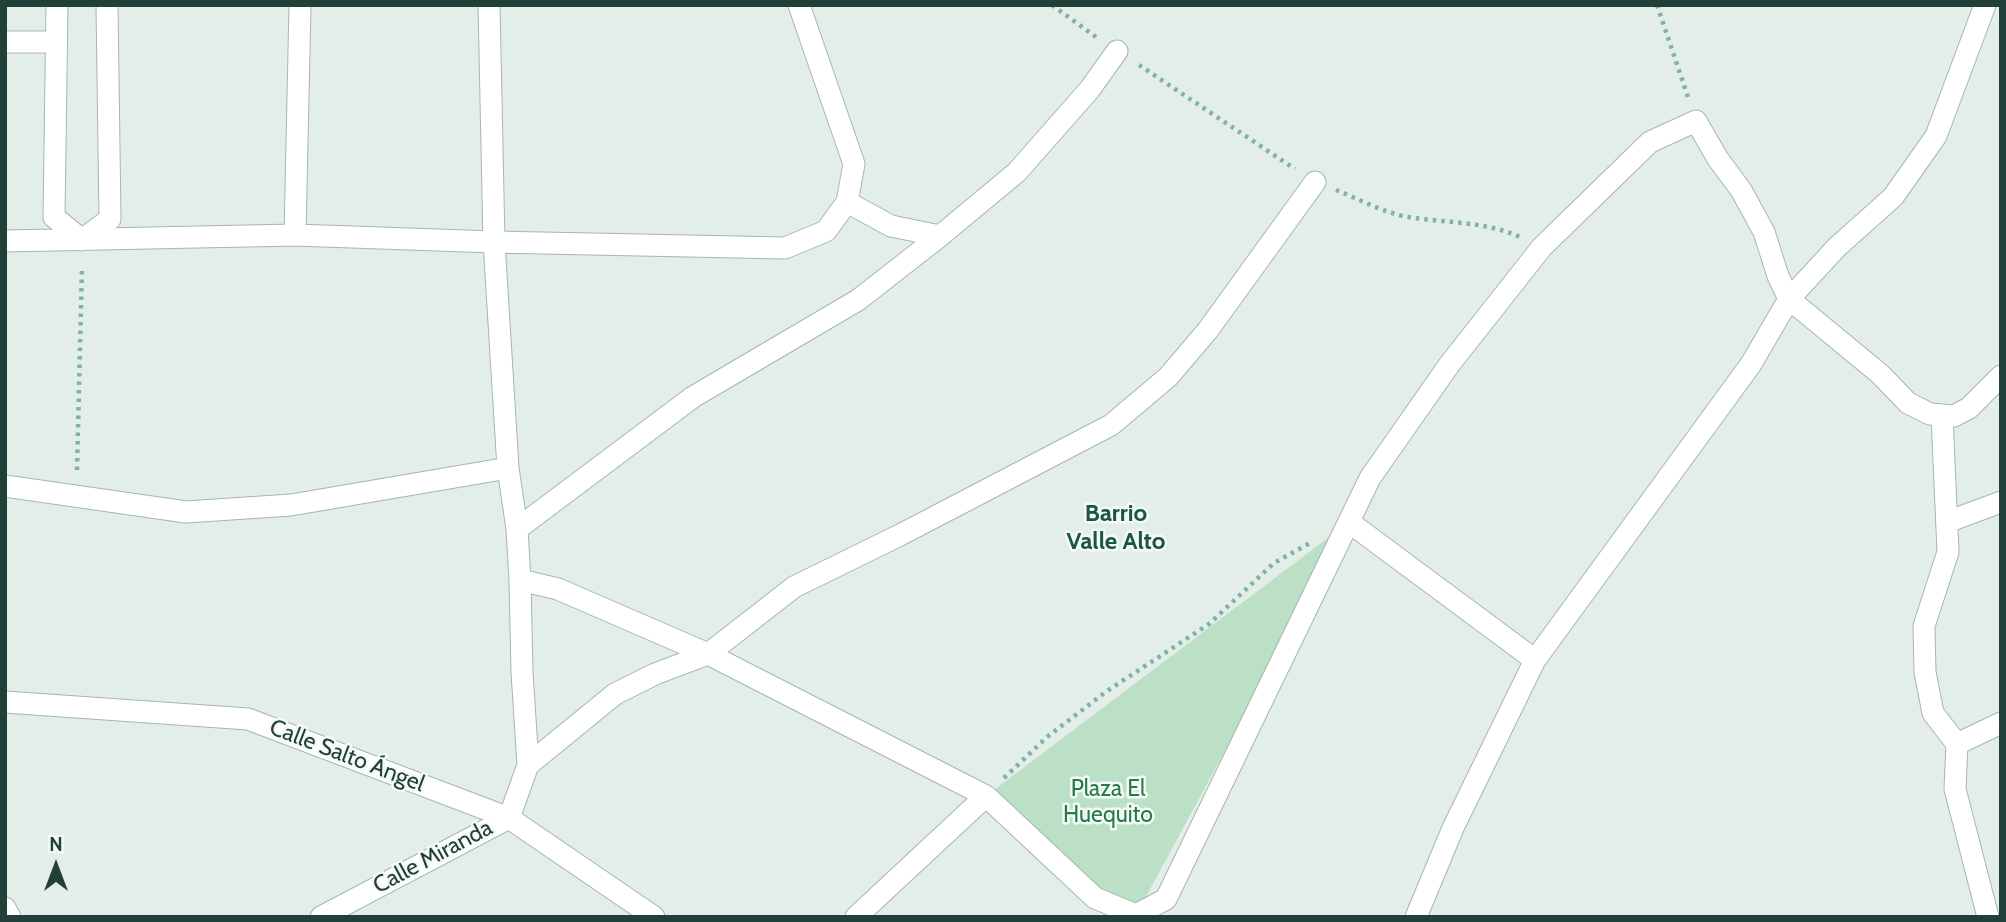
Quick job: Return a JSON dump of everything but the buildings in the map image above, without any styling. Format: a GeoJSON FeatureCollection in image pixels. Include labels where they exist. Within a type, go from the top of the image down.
{"type":"FeatureCollection","features":[{"type":"Feature","properties":{"kind":"street"},"geometry":{"type":"LineString","coordinates":[[57,5],[54,217],[82,240]]}},
{"type":"Feature","properties":{"kind":"street"},"geometry":{"type":"LineString","coordinates":[[82,240],[110,219],[107,5]]}},
{"type":"Feature","properties":{"kind":"street"},"geometry":{"type":"LineString","coordinates":[[295,235],[300,5]]}},
{"type":"Feature","properties":{"kind":"street"},"geometry":{"type":"LineString","coordinates":[[489,5],[494,242],[508,468],[517,529],[528,765],[509,818]]}},
{"type":"Feature","properties":{"kind":"street"},"geometry":{"type":"LineString","coordinates":[[5,241],[295,235],[785,248],[826,231],[847,202],[854,164],[799,5]]}},
{"type":"Feature","properties":{"kind":"street"},"geometry":{"type":"LineString","coordinates":[[1416,917],[1453,828],[1535,660],[1751,364],[1789,299],[1838,247],[1893,197],[1936,136],[1985,5]]}},
{"type":"Feature","properties":{"kind":"street"},"geometry":{"type":"LineString","coordinates":[[5,42],[55,42]]}},
{"type":"Feature","properties":{"kind":"street"},"geometry":{"type":"LineString","coordinates":[[517,529],[693,397],[858,300],[940,236],[1017,172],[1090,89],[1117,51]]}},
{"type":"Feature","properties":{"kind":"street"},"geometry":{"type":"LineString","coordinates":[[520,580],[558,589],[708,654],[986,796],[1095,898],[1136,915],[1166,899],[1370,478],[1441,376],[1542,247],[1650,142],[1696,121],[1718,159],[1741,190],[1764,232],[1778,276],[1789,299],[1919,410],[1954,416],[1969,408],[2001,376]]}},
{"type":"Feature","properties":{"kind":"street"},"geometry":{"type":"LineString","coordinates":[[528,765],[615,694],[655,674],[708,654],[794,587],[1111,425],[1168,377],[1208,330],[1315,182]]}},
{"type":"Feature","properties":{"kind":"street"},"geometry":{"type":"LineString","coordinates":[[847,202],[891,226],[940,236]]}},
{"type":"Feature","properties":{"kind":"street"},"geometry":{"type":"LineString","coordinates":[[1942,416],[1948,552],[1924,626],[1925,672],[1933,713],[1957,744],[1955,789],[1988,917]]}},
{"type":"Feature","properties":{"kind":"street"},"geometry":{"type":"LineString","coordinates":[[5,486],[187,512],[292,505],[508,468]]}},
{"type":"Feature","properties":{"kind":"street"},"geometry":{"type":"LineString","coordinates":[[1947,522],[2001,502]]}},
{"type":"Feature","properties":{"kind":"street"},"geometry":{"type":"LineString","coordinates":[[1349,522],[1535,660]]}},
{"type":"Feature","properties":{"kind":"street","name":"Calle Salto Ángel"},"geometry":{"type":"LineString","coordinates":[[5,702],[248,719],[509,818],[654,917]]}},
{"type":"Feature","properties":{"kind":"street"},"geometry":{"type":"LineString","coordinates":[[1957,744],[2001,723]]}},
{"type":"Feature","properties":{"kind":"street"},"geometry":{"type":"LineString","coordinates":[[856,917],[986,796]]}},
{"type":"Feature","properties":{"kind":"street","name":"Calle Miranda"},"geometry":{"type":"LineString","coordinates":[[321,917],[509,818]]}},
{"type":"Feature","properties":{"kind":"street"},"geometry":{"type":"LineString","coordinates":[[5,908],[10,917]]}},
{"type":"Feature","properties":{"kind":"path"},"geometry":{"type":"LineString","coordinates":[[1052,5],[1315,182],[1405,216],[1460,222],[1511,233],[1542,247]]}},
{"type":"Feature","properties":{"kind":"path"},"geometry":{"type":"LineString","coordinates":[[1657,5],[1696,121]]}},
{"type":"Feature","properties":{"kind":"path"},"geometry":{"type":"LineString","coordinates":[[76,497],[82,240]]}},
{"type":"Feature","properties":{"kind":"path"},"geometry":{"type":"LineString","coordinates":[[986,796],[1047,737],[1107,691],[1209,624],[1274,563],[1349,522]]}},
{"type":"Feature","properties":{"kind":"green space","name":"Plaza El Huequito"},"geometry":{"type":"Polygon","coordinates":[[[1349,522],[1136,915],[1095,898],[986,796],[1349,522]]]}},
{"type":"Feature","properties":{"kind":"district","name":"Barrio Valle Alto"},"geometry":{"type":"Point","coordinates":[1116,528]}}]}
